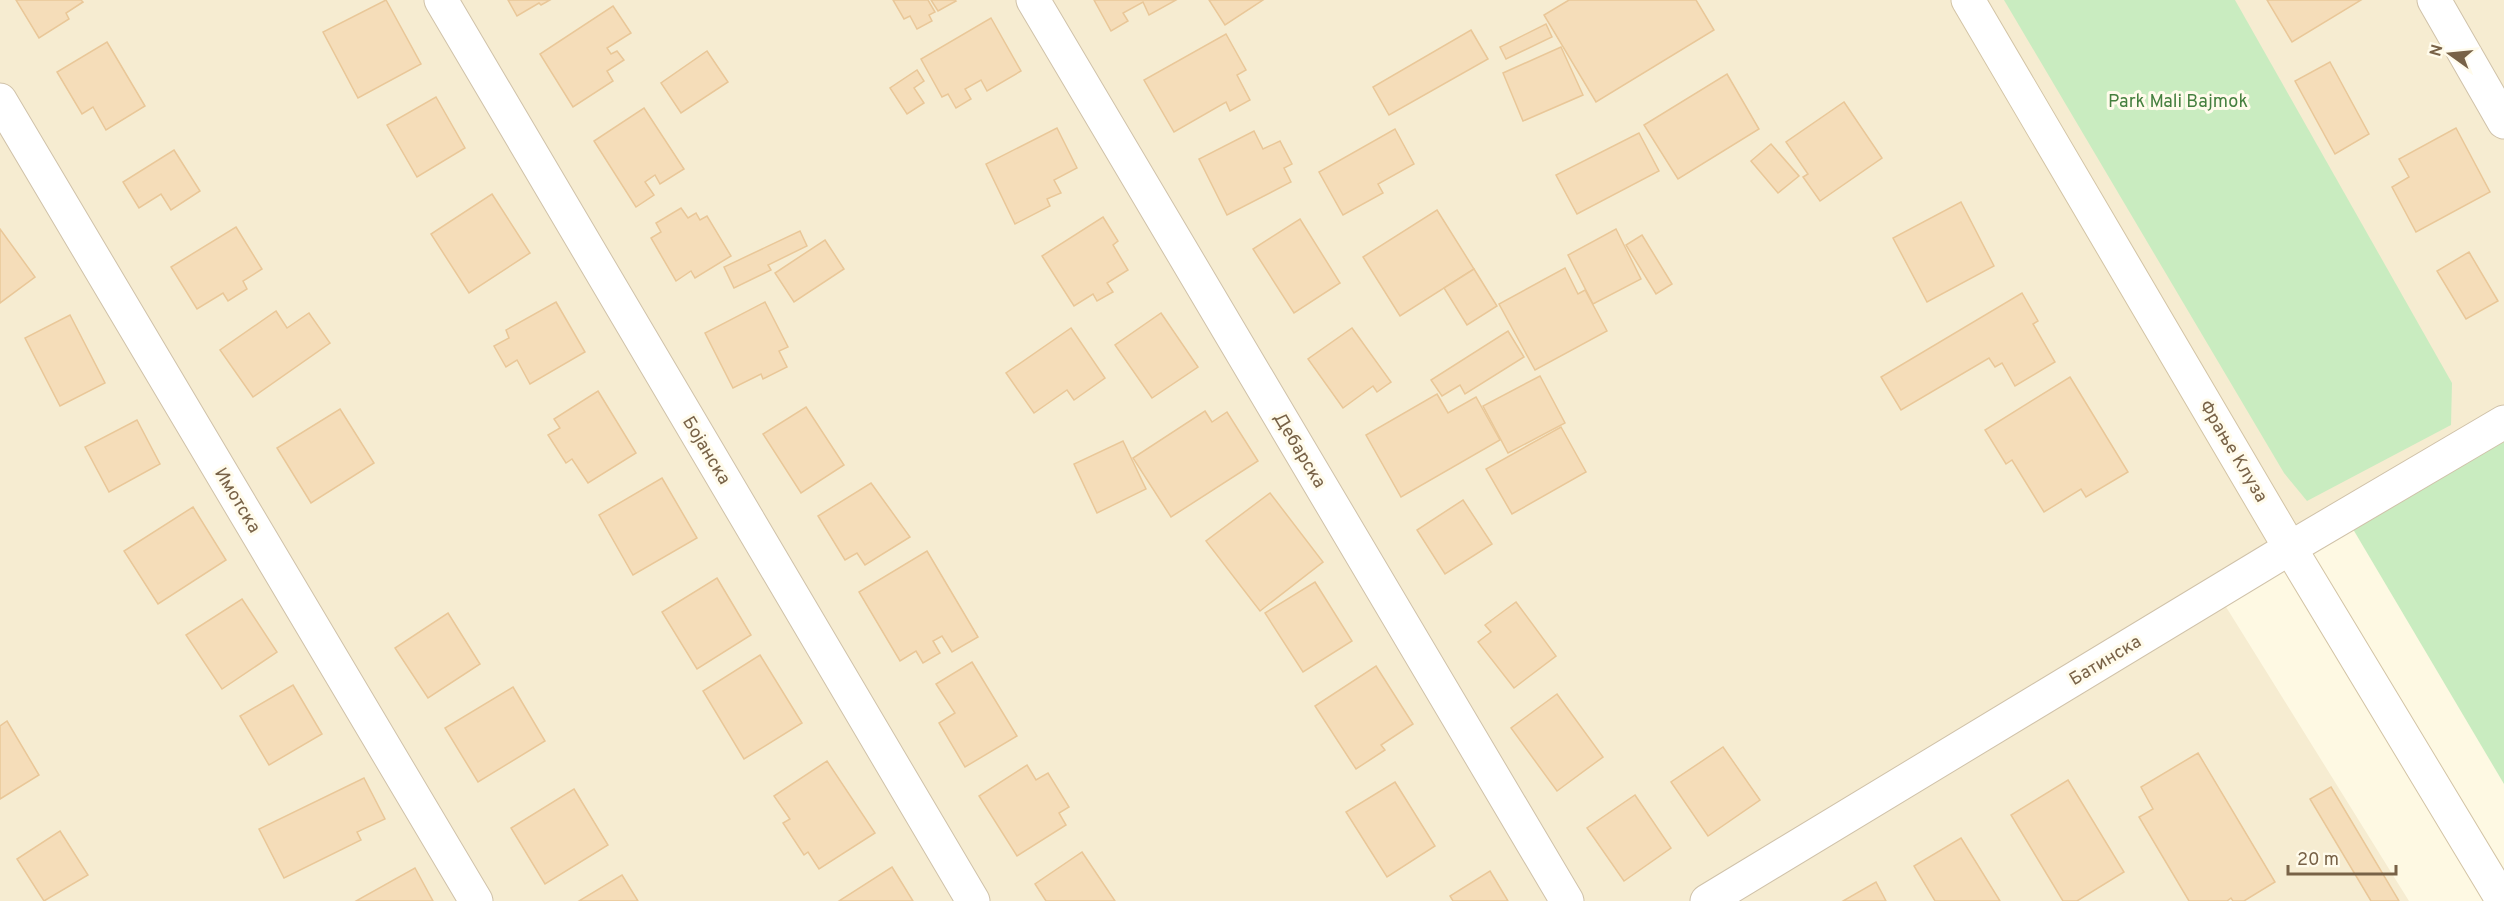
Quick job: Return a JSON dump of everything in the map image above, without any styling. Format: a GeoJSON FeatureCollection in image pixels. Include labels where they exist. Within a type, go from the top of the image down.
{"type":"FeatureCollection","features":[{"type":"Feature","properties":{"kind":"street","name":"Бојанска"},"geometry":{"type":"LineString","coordinates":[[441,0],[973,901]]}},
{"type":"Feature","properties":{"kind":"street","name":"Дебарска"},"geometry":{"type":"LineString","coordinates":[[1033,0],[1567,901]]}},
{"type":"Feature","properties":{"kind":"street","name":"Фрање Клуза"},"geometry":{"type":"LineString","coordinates":[[1968,0],[2290,548],[2503,901]]}},
{"type":"Feature","properties":{"kind":"street"},"geometry":{"type":"LineString","coordinates":[[2434,0],[2504,122]]}},
{"type":"Feature","properties":{"kind":"street","name":"Имотска"},"geometry":{"type":"LineString","coordinates":[[0,100],[476,901]]}},
{"type":"Feature","properties":{"kind":"street","name":"Батинска"},"geometry":{"type":"LineString","coordinates":[[1707,901],[2290,548],[2504,422]]}},
{"type":"Feature","properties":{"kind":"shaded area"},"geometry":{"type":"Polygon","coordinates":[[[0,0],[2504,0],[2504,428],[2218,594],[2409,901],[0,901],[0,0]]]}},
{"type":"Feature","properties":{"kind":"green space","name":"Park Mali Bajmok"},"geometry":{"type":"Polygon","coordinates":[[[2004,0],[2235,0],[2452,383],[2451,425],[2307,501],[2284,473],[2004,0]]]}},
{"type":"Feature","properties":{"kind":"green space"},"geometry":{"type":"Polygon","coordinates":[[[2504,428],[2504,784],[2347,519],[2504,428]]]}},
{"type":"Feature","properties":{"kind":"building"},"geometry":{"type":"Polygon","coordinates":[[[16,0],[81,0],[83,2],[66,13],[69,19],[39,38],[16,0]]]}},
{"type":"Feature","properties":{"kind":"building"},"geometry":{"type":"Polygon","coordinates":[[[386,0],[421,64],[358,98],[323,32],[386,0]]]}},
{"type":"Feature","properties":{"kind":"building"},"geometry":{"type":"Polygon","coordinates":[[[508,0],[550,0],[541,5],[539,3],[517,16],[508,0]]]}},
{"type":"Feature","properties":{"kind":"building"},"geometry":{"type":"Polygon","coordinates":[[[893,0],[928,0],[935,12],[929,15],[932,21],[917,29],[910,16],[904,19],[893,0]]]}},
{"type":"Feature","properties":{"kind":"building"},"geometry":{"type":"Polygon","coordinates":[[[931,0],[955,0],[956,1],[938,11],[931,0]]]}},
{"type":"Feature","properties":{"kind":"building"},"geometry":{"type":"Polygon","coordinates":[[[1094,0],[1176,0],[1149,15],[1143,2],[1123,13],[1128,21],[1111,31],[1094,0]]]}},
{"type":"Feature","properties":{"kind":"building"},"geometry":{"type":"Polygon","coordinates":[[[1209,0],[1263,0],[1225,25],[1209,0]]]}},
{"type":"Feature","properties":{"kind":"building"},"geometry":{"type":"Polygon","coordinates":[[[1569,0],[1696,0],[1714,30],[1596,102],[1544,15],[1569,0]]]}},
{"type":"Feature","properties":{"kind":"building"},"geometry":{"type":"Polygon","coordinates":[[[2267,0],[2361,0],[2292,42],[2267,0]]]}},
{"type":"Feature","properties":{"kind":"building"},"geometry":{"type":"Polygon","coordinates":[[[613,6],[631,33],[607,48],[611,54],[617,51],[624,60],[607,71],[613,81],[573,107],[540,54],[613,6]]]}},
{"type":"Feature","properties":{"kind":"building"},"geometry":{"type":"Polygon","coordinates":[[[991,18],[1021,71],[987,91],[981,80],[965,89],[971,99],[956,108],[948,94],[942,97],[921,59],[991,18]]]}},
{"type":"Feature","properties":{"kind":"building"},"geometry":{"type":"Polygon","coordinates":[[[1546,24],[1552,37],[1506,59],[1500,47],[1546,24]]]}},
{"type":"Feature","properties":{"kind":"building"},"geometry":{"type":"Polygon","coordinates":[[[1471,30],[1488,59],[1389,115],[1373,87],[1471,30]]]}},
{"type":"Feature","properties":{"kind":"building"},"geometry":{"type":"Polygon","coordinates":[[[1226,34],[1246,70],[1237,75],[1250,100],[1230,111],[1226,102],[1174,132],[1144,80],[1226,34]]]}},
{"type":"Feature","properties":{"kind":"building"},"geometry":{"type":"Polygon","coordinates":[[[107,42],[145,106],[106,130],[93,107],[82,114],[57,72],[107,42]]]}},
{"type":"Feature","properties":{"kind":"building"},"geometry":{"type":"Polygon","coordinates":[[[1561,47],[1583,95],[1523,121],[1503,73],[1561,47]]]}},
{"type":"Feature","properties":{"kind":"building"},"geometry":{"type":"Polygon","coordinates":[[[707,51],[728,82],[681,113],[661,83],[707,51]]]}},
{"type":"Feature","properties":{"kind":"building"},"geometry":{"type":"Polygon","coordinates":[[[2330,62],[2369,134],[2335,154],[2295,81],[2330,62]]]}},
{"type":"Feature","properties":{"kind":"building"},"geometry":{"type":"Polygon","coordinates":[[[917,70],[924,81],[914,88],[924,103],[907,114],[890,88],[917,70]]]}},
{"type":"Feature","properties":{"kind":"building"},"geometry":{"type":"Polygon","coordinates":[[[1727,74],[1759,129],[1678,179],[1644,125],[1727,74]]]}},
{"type":"Feature","properties":{"kind":"building"},"geometry":{"type":"Polygon","coordinates":[[[436,97],[465,148],[417,177],[387,125],[436,97]]]}},
{"type":"Feature","properties":{"kind":"building"},"geometry":{"type":"Polygon","coordinates":[[[1844,102],[1882,158],[1820,201],[1803,177],[1808,174],[1786,142],[1844,102]]]}},
{"type":"Feature","properties":{"kind":"building"},"geometry":{"type":"Polygon","coordinates":[[[644,108],[684,169],[660,184],[655,175],[645,182],[654,195],[636,207],[594,141],[644,108]]]}},
{"type":"Feature","properties":{"kind":"building"},"geometry":{"type":"Polygon","coordinates":[[[1057,128],[1077,168],[1054,180],[1061,193],[1047,199],[1050,206],[1015,224],[986,164],[1057,128]]]}},
{"type":"Feature","properties":{"kind":"building"},"geometry":{"type":"Polygon","coordinates":[[[2456,128],[2490,192],[2416,232],[2392,187],[2409,177],[2399,159],[2456,128]]]}},
{"type":"Feature","properties":{"kind":"building"},"geometry":{"type":"Polygon","coordinates":[[[1395,129],[1414,164],[1378,184],[1383,193],[1343,215],[1319,172],[1395,129]]]}},
{"type":"Feature","properties":{"kind":"building"},"geometry":{"type":"Polygon","coordinates":[[[1254,131],[1263,149],[1280,141],[1292,164],[1284,168],[1291,182],[1227,215],[1199,159],[1254,131]]]}},
{"type":"Feature","properties":{"kind":"building"},"geometry":{"type":"Polygon","coordinates":[[[1639,133],[1659,171],[1577,214],[1556,175],[1639,133]]]}},
{"type":"Feature","properties":{"kind":"building"},"geometry":{"type":"Polygon","coordinates":[[[1771,144],[1799,176],[1778,193],[1751,161],[1771,144]]]}},
{"type":"Feature","properties":{"kind":"building"},"geometry":{"type":"Polygon","coordinates":[[[174,150],[200,191],[171,210],[161,194],[139,208],[123,182],[174,150]]]}},
{"type":"Feature","properties":{"kind":"building"},"geometry":{"type":"Polygon","coordinates":[[[492,194],[530,253],[469,293],[431,234],[492,194]]]}},
{"type":"Feature","properties":{"kind":"building"},"geometry":{"type":"Polygon","coordinates":[[[1961,202],[1994,266],[1927,302],[1893,238],[1961,202]]]}},
{"type":"Feature","properties":{"kind":"building"},"geometry":{"type":"Polygon","coordinates":[[[681,208],[688,218],[696,213],[700,220],[707,216],[731,256],[695,278],[691,271],[676,281],[651,238],[661,232],[656,223],[681,208]]]}},
{"type":"Feature","properties":{"kind":"building"},"geometry":{"type":"Polygon","coordinates":[[[1437,210],[1474,269],[1400,316],[1363,257],[1437,210]]]}},
{"type":"Feature","properties":{"kind":"building"},"geometry":{"type":"Polygon","coordinates":[[[1103,217],[1118,241],[1113,245],[1128,270],[1107,283],[1113,292],[1097,301],[1093,294],[1074,306],[1042,256],[1103,217]]]}},
{"type":"Feature","properties":{"kind":"building"},"geometry":{"type":"Polygon","coordinates":[[[1300,219],[1340,283],[1294,313],[1253,249],[1300,219]]]}},
{"type":"Feature","properties":{"kind":"building"},"geometry":{"type":"Polygon","coordinates":[[[236,227],[262,269],[243,281],[247,289],[228,301],[223,293],[197,309],[171,267],[236,227]]]}},
{"type":"Feature","properties":{"kind":"building"},"geometry":{"type":"Polygon","coordinates":[[[0,229],[35,277],[0,303],[0,229]]]}},
{"type":"Feature","properties":{"kind":"building"},"geometry":{"type":"Polygon","coordinates":[[[1616,229],[1641,279],[1593,304],[1568,255],[1616,229]]]}},
{"type":"Feature","properties":{"kind":"building"},"geometry":{"type":"Polygon","coordinates":[[[800,231],[807,246],[768,265],[771,270],[734,288],[724,267],[800,231]]]}},
{"type":"Feature","properties":{"kind":"building"},"geometry":{"type":"Polygon","coordinates":[[[1642,235],[1672,284],[1656,294],[1626,245],[1642,235]]]}},
{"type":"Feature","properties":{"kind":"building"},"geometry":{"type":"Polygon","coordinates":[[[825,240],[844,269],[794,302],[775,273],[825,240]]]}},
{"type":"Feature","properties":{"kind":"building"},"geometry":{"type":"Polygon","coordinates":[[[2469,252],[2498,301],[2466,319],[2437,271],[2469,252]]]}},
{"type":"Feature","properties":{"kind":"building"},"geometry":{"type":"Polygon","coordinates":[[[1565,268],[1578,294],[1585,290],[1607,331],[1535,370],[1499,304],[1565,268]]]}},
{"type":"Feature","properties":{"kind":"building"},"geometry":{"type":"Polygon","coordinates":[[[1474,269],[1497,306],[1467,325],[1444,288],[1474,269]]]}},
{"type":"Feature","properties":{"kind":"building"},"geometry":{"type":"Polygon","coordinates":[[[2022,293],[2038,321],[2033,324],[2055,362],[2015,386],[2002,363],[1995,367],[1989,358],[1901,410],[1881,377],[2022,293]]]}},
{"type":"Feature","properties":{"kind":"building"},"geometry":{"type":"Polygon","coordinates":[[[556,302],[585,352],[530,384],[517,360],[506,367],[494,346],[509,338],[506,330],[556,302]]]}},
{"type":"Feature","properties":{"kind":"building"},"geometry":{"type":"Polygon","coordinates":[[[765,302],[788,347],[779,351],[787,367],[763,379],[761,374],[733,388],[705,333],[765,302]]]}},
{"type":"Feature","properties":{"kind":"building"},"geometry":{"type":"Polygon","coordinates":[[[276,311],[287,328],[309,313],[330,343],[253,397],[220,350],[276,311]]]}},
{"type":"Feature","properties":{"kind":"building"},"geometry":{"type":"Polygon","coordinates":[[[1161,313],[1198,367],[1152,398],[1115,345],[1161,313]]]}},
{"type":"Feature","properties":{"kind":"building"},"geometry":{"type":"Polygon","coordinates":[[[70,315],[105,383],[60,406],[25,338],[70,315]]]}},
{"type":"Feature","properties":{"kind":"building"},"geometry":{"type":"Polygon","coordinates":[[[1071,328],[1105,378],[1074,400],[1067,390],[1034,413],[1006,373],[1071,328]]]}},
{"type":"Feature","properties":{"kind":"building"},"geometry":{"type":"Polygon","coordinates":[[[1352,328],[1391,382],[1377,392],[1373,386],[1343,408],[1308,359],[1352,328]]]}},
{"type":"Feature","properties":{"kind":"building"},"geometry":{"type":"Polygon","coordinates":[[[1508,331],[1524,357],[1465,394],[1460,385],[1442,396],[1431,380],[1508,331]]]}},
{"type":"Feature","properties":{"kind":"building"},"geometry":{"type":"Polygon","coordinates":[[[1540,376],[1565,423],[1508,453],[1483,406],[1540,376]]]}},
{"type":"Feature","properties":{"kind":"building"},"geometry":{"type":"Polygon","coordinates":[[[2070,377],[2128,472],[2086,497],[2081,489],[2044,512],[2012,460],[2006,464],[1985,430],[2070,377]]]}},
{"type":"Feature","properties":{"kind":"building"},"geometry":{"type":"Polygon","coordinates":[[[598,391],[636,453],[588,483],[572,459],[566,463],[548,435],[560,428],[554,419],[598,391]]]}},
{"type":"Feature","properties":{"kind":"building"},"geometry":{"type":"Polygon","coordinates":[[[1437,394],[1448,413],[1476,397],[1500,440],[1401,497],[1366,435],[1437,394]]]}},
{"type":"Feature","properties":{"kind":"building"},"geometry":{"type":"Polygon","coordinates":[[[806,407],[844,465],[801,493],[763,434],[806,407]]]}},
{"type":"Feature","properties":{"kind":"building"},"geometry":{"type":"Polygon","coordinates":[[[340,409],[374,463],[311,503],[277,448],[340,409]]]}},
{"type":"Feature","properties":{"kind":"building"},"geometry":{"type":"Polygon","coordinates":[[[1205,411],[1212,422],[1227,412],[1258,461],[1171,517],[1133,458],[1205,411]]]}},
{"type":"Feature","properties":{"kind":"building"},"geometry":{"type":"Polygon","coordinates":[[[137,420],[160,464],[109,492],[85,447],[137,420]]]}},
{"type":"Feature","properties":{"kind":"building"},"geometry":{"type":"Polygon","coordinates":[[[1561,427],[1586,472],[1512,514],[1486,469],[1561,427]]]}},
{"type":"Feature","properties":{"kind":"building"},"geometry":{"type":"Polygon","coordinates":[[[1123,441],[1146,489],[1097,513],[1074,464],[1123,441]]]}},
{"type":"Feature","properties":{"kind":"building"},"geometry":{"type":"Polygon","coordinates":[[[662,478],[697,538],[633,575],[599,515],[662,478]]]}},
{"type":"Feature","properties":{"kind":"building"},"geometry":{"type":"Polygon","coordinates":[[[871,483],[910,537],[865,565],[857,553],[845,560],[818,516],[871,483]]]}},
{"type":"Feature","properties":{"kind":"building"},"geometry":{"type":"Polygon","coordinates":[[[1270,493],[1323,562],[1260,611],[1206,541],[1270,493]]]}},
{"type":"Feature","properties":{"kind":"building"},"geometry":{"type":"Polygon","coordinates":[[[1463,500],[1492,544],[1445,574],[1417,530],[1463,500]]]}},
{"type":"Feature","properties":{"kind":"building"},"geometry":{"type":"Polygon","coordinates":[[[193,507],[226,560],[158,604],[124,551],[193,507]]]}},
{"type":"Feature","properties":{"kind":"building"},"geometry":{"type":"Polygon","coordinates":[[[927,551],[978,637],[952,652],[942,636],[933,641],[940,653],[923,663],[916,651],[900,661],[859,592],[927,551]]]}},
{"type":"Feature","properties":{"kind":"building"},"geometry":{"type":"Polygon","coordinates":[[[717,578],[751,635],[697,669],[662,612],[717,578]]]}},
{"type":"Feature","properties":{"kind":"building"},"geometry":{"type":"Polygon","coordinates":[[[1315,582],[1352,641],[1303,672],[1265,613],[1315,582]]]}},
{"type":"Feature","properties":{"kind":"building"},"geometry":{"type":"Polygon","coordinates":[[[242,599],[277,652],[222,689],[186,635],[242,599]]]}},
{"type":"Feature","properties":{"kind":"building"},"geometry":{"type":"Polygon","coordinates":[[[1516,602],[1556,656],[1514,688],[1478,642],[1491,632],[1485,625],[1516,602]]]}},
{"type":"Feature","properties":{"kind":"building"},"geometry":{"type":"Polygon","coordinates":[[[448,613],[480,664],[428,698],[395,648],[448,613]]]}},
{"type":"Feature","properties":{"kind":"building"},"geometry":{"type":"Polygon","coordinates":[[[760,655],[802,723],[744,759],[703,691],[760,655]]]}},
{"type":"Feature","properties":{"kind":"building"},"geometry":{"type":"Polygon","coordinates":[[[972,662],[1017,736],[965,767],[939,723],[955,713],[936,684],[972,662]]]}},
{"type":"Feature","properties":{"kind":"building"},"geometry":{"type":"Polygon","coordinates":[[[1376,666],[1413,724],[1381,745],[1385,750],[1356,769],[1315,706],[1376,666]]]}},
{"type":"Feature","properties":{"kind":"building"},"geometry":{"type":"Polygon","coordinates":[[[293,685],[322,734],[269,765],[240,716],[293,685]]]}},
{"type":"Feature","properties":{"kind":"building"},"geometry":{"type":"Polygon","coordinates":[[[513,687],[545,741],[478,782],[445,728],[513,687]]]}},
{"type":"Feature","properties":{"kind":"building"},"geometry":{"type":"Polygon","coordinates":[[[1557,694],[1603,757],[1557,791],[1511,728],[1557,694]]]}},
{"type":"Feature","properties":{"kind":"building"},"geometry":{"type":"Polygon","coordinates":[[[7,721],[39,775],[0,799],[0,726],[7,721]]]}},
{"type":"Feature","properties":{"kind":"building"},"geometry":{"type":"Polygon","coordinates":[[[1723,747],[1760,800],[1708,836],[1671,782],[1723,747]]]}},
{"type":"Feature","properties":{"kind":"building"},"geometry":{"type":"Polygon","coordinates":[[[2198,753],[2275,882],[2244,901],[2233,901],[2231,898],[2227,901],[2189,901],[2139,817],[2153,809],[2141,787],[2198,753]]]}},
{"type":"Feature","properties":{"kind":"building"},"geometry":{"type":"Polygon","coordinates":[[[827,761],[875,833],[819,869],[808,852],[804,855],[783,823],[790,819],[774,796],[827,761]]]}},
{"type":"Feature","properties":{"kind":"building"},"geometry":{"type":"Polygon","coordinates":[[[1027,765],[1036,780],[1048,773],[1069,807],[1059,813],[1066,825],[1017,856],[979,796],[1027,765]]]}},
{"type":"Feature","properties":{"kind":"building"},"geometry":{"type":"Polygon","coordinates":[[[364,778],[385,819],[357,832],[361,840],[284,878],[259,829],[364,778]]]}},
{"type":"Feature","properties":{"kind":"building"},"geometry":{"type":"Polygon","coordinates":[[[2068,780],[2124,872],[2077,901],[2063,901],[2011,815],[2068,780]]]}},
{"type":"Feature","properties":{"kind":"building"},"geometry":{"type":"Polygon","coordinates":[[[1395,782],[1435,846],[1387,877],[1346,812],[1395,782]]]}},
{"type":"Feature","properties":{"kind":"building"},"geometry":{"type":"Polygon","coordinates":[[[2331,787],[2399,901],[2371,901],[2310,799],[2331,787]]]}},
{"type":"Feature","properties":{"kind":"building"},"geometry":{"type":"Polygon","coordinates":[[[574,789],[608,845],[545,884],[511,828],[574,789]]]}},
{"type":"Feature","properties":{"kind":"building"},"geometry":{"type":"Polygon","coordinates":[[[1635,795],[1671,848],[1624,881],[1587,828],[1635,795]]]}},
{"type":"Feature","properties":{"kind":"building"},"geometry":{"type":"Polygon","coordinates":[[[60,831],[88,875],[44,901],[17,859],[60,831]]]}},
{"type":"Feature","properties":{"kind":"building"},"geometry":{"type":"Polygon","coordinates":[[[1961,838],[2000,901],[1935,901],[1914,866],[1961,838]]]}},
{"type":"Feature","properties":{"kind":"building"},"geometry":{"type":"Polygon","coordinates":[[[1082,852],[1115,901],[1046,901],[1035,884],[1082,852]]]}},
{"type":"Feature","properties":{"kind":"building"},"geometry":{"type":"Polygon","coordinates":[[[892,867],[913,901],[839,901],[892,867]]]}},
{"type":"Feature","properties":{"kind":"building"},"geometry":{"type":"Polygon","coordinates":[[[415,868],[433,901],[356,901],[415,868]]]}},
{"type":"Feature","properties":{"kind":"building"},"geometry":{"type":"Polygon","coordinates":[[[1490,871],[1508,901],[1453,901],[1450,896],[1490,871]]]}},
{"type":"Feature","properties":{"kind":"building"},"geometry":{"type":"Polygon","coordinates":[[[622,875],[638,901],[579,901],[622,875]]]}},
{"type":"Feature","properties":{"kind":"building"},"geometry":{"type":"Polygon","coordinates":[[[1876,882],[1886,901],[1843,901],[1876,882]]]}}]}
